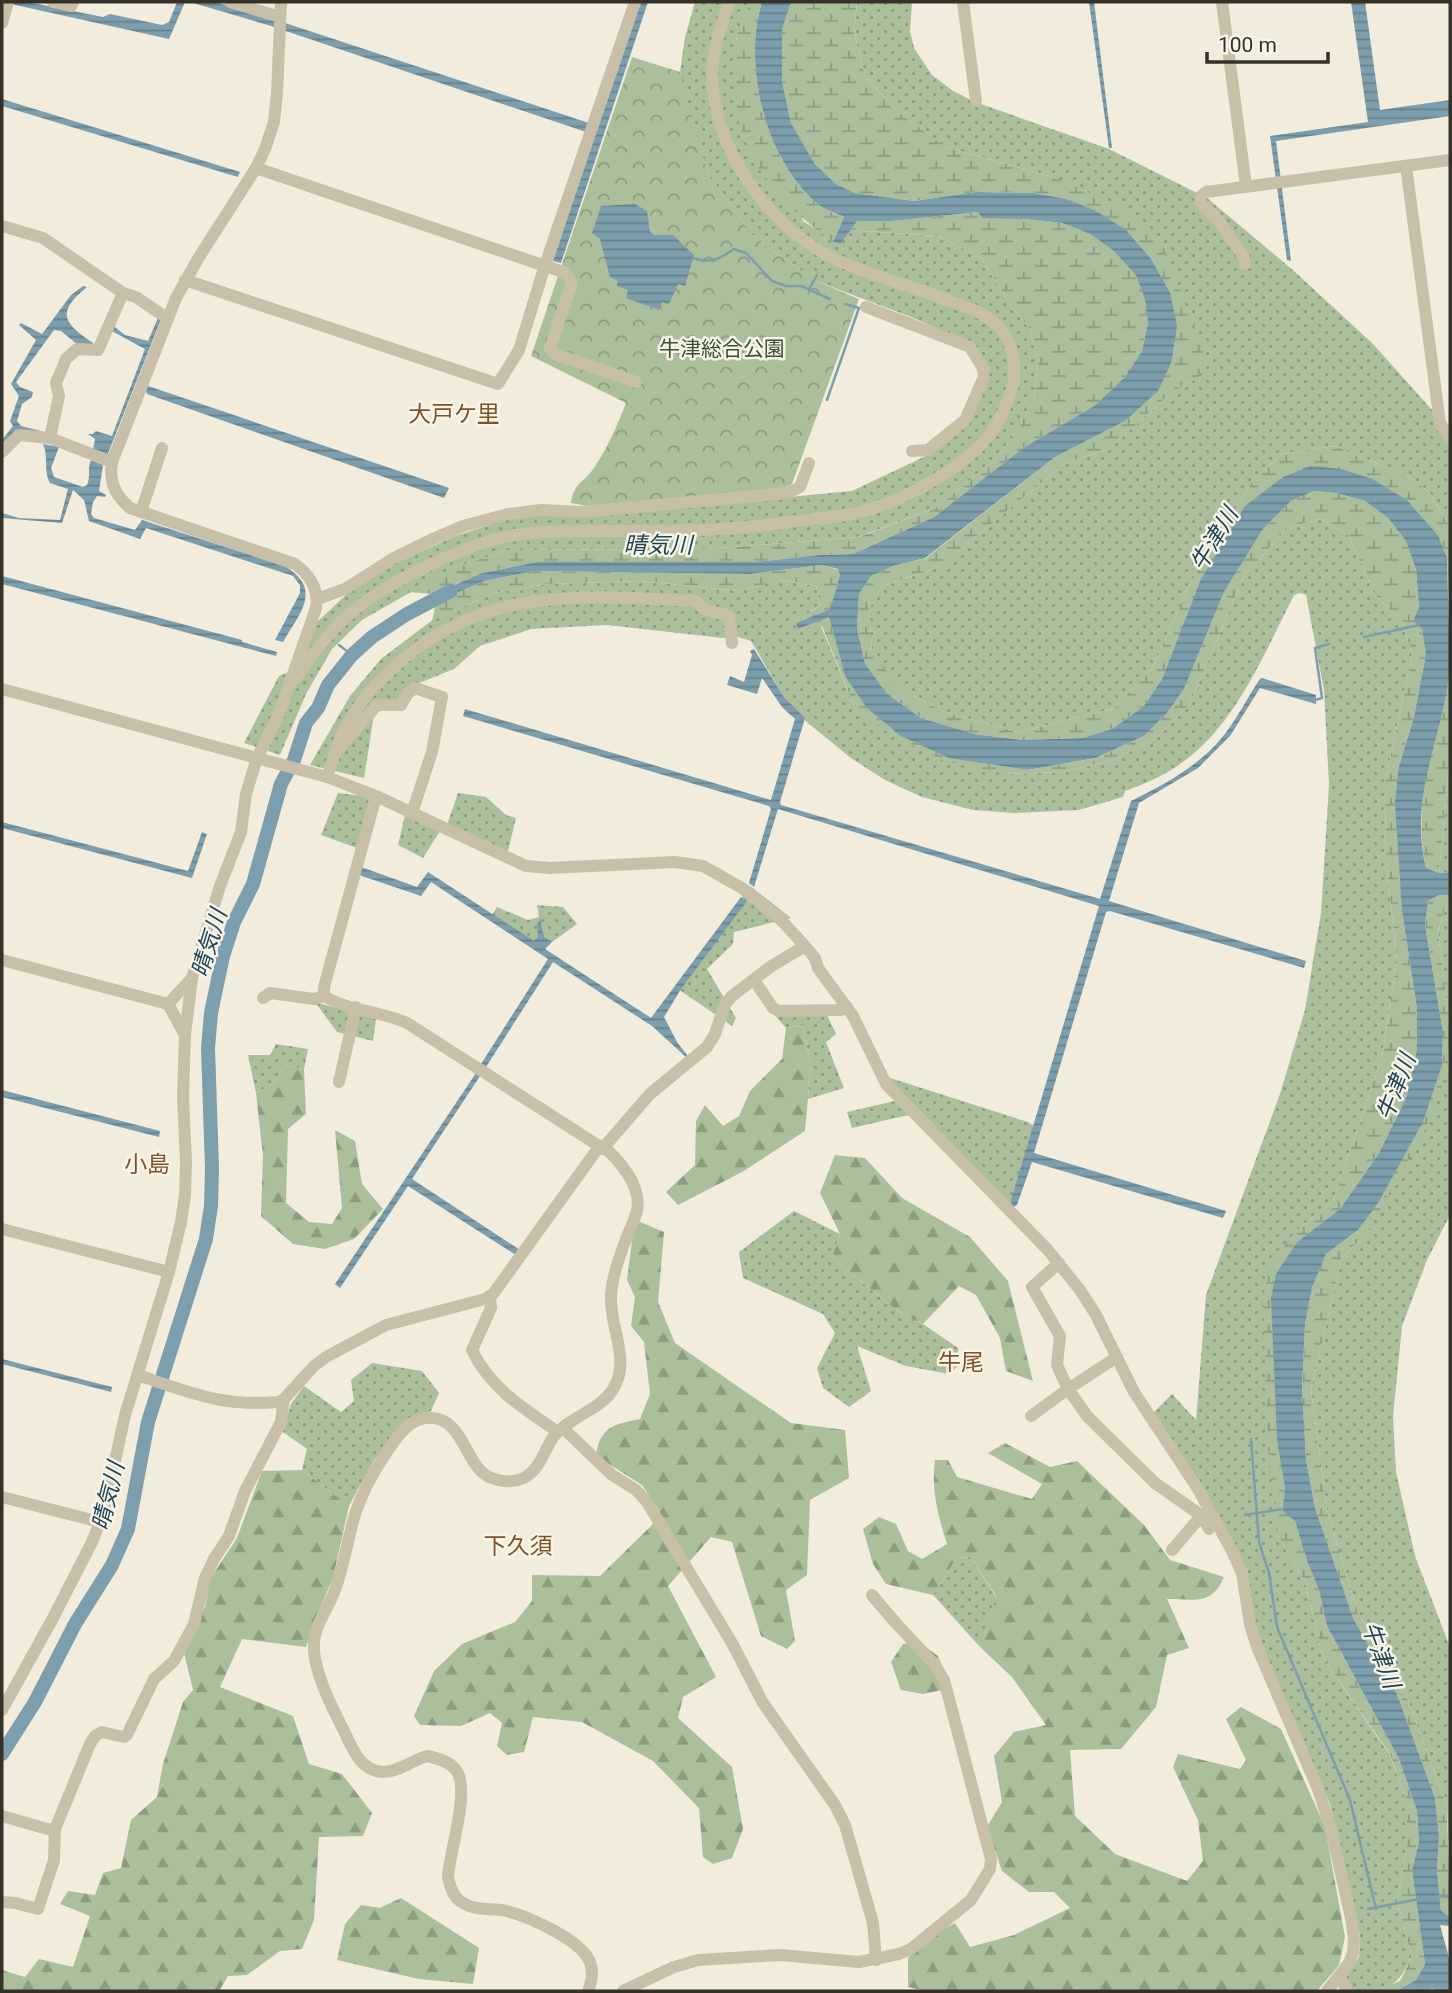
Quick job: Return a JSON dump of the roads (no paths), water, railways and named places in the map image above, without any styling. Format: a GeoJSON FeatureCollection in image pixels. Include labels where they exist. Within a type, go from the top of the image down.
{"type":"FeatureCollection","features":[{"type":"Feature","properties":{"kind":"street"},"geometry":{"type":"LineString","coordinates":[[53,2],[71,6],[73,2]]}},
{"type":"Feature","properties":{"kind":"street"},"geometry":{"type":"LineString","coordinates":[[230,2],[280,16]]}},
{"type":"Feature","properties":{"kind":"street"},"geometry":{"type":"LineString","coordinates":[[2,1710],[53,1618],[100,1522],[125,1415],[169,1272],[185,1195],[185,1035],[192,978],[220,886],[241,832],[246,794],[257,758],[289,689],[317,599],[312,581],[295,564],[130,508],[120,499],[113,487],[110,473],[167,318],[185,280],[256,168],[265,149],[274,122],[281,2]]}},
{"type":"Feature","properties":{"kind":"street"},"geometry":{"type":"LineString","coordinates":[[185,280],[498,384],[519,350],[545,265],[635,2]]}},
{"type":"Feature","properties":{"kind":"street"},"geometry":{"type":"LineString","coordinates":[[289,689],[321,643],[353,611],[402,579],[451,555],[510,536],[552,531],[701,531],[762,527],[843,516],[876,508],[908,493],[945,472],[987,438],[1006,407],[1014,383],[1014,359],[1009,342],[1000,328],[985,316],[964,306],[846,264],[821,252],[792,231],[749,182],[730,148],[718,115],[713,89],[712,66],[729,2]]}},
{"type":"Feature","properties":{"kind":"street"},"geometry":{"type":"LineString","coordinates":[[963,2],[976,101]]}},
{"type":"Feature","properties":{"kind":"street"},"geometry":{"type":"LineString","coordinates":[[1222,2],[1246,186]]}},
{"type":"Feature","properties":{"kind":"street"},"geometry":{"type":"LineString","coordinates":[[2,23],[7,4]]}},
{"type":"Feature","properties":{"kind":"street"},"geometry":{"type":"LineString","coordinates":[[1245,264],[1244,257],[1218,220],[1200,201],[1206,192],[1450,160]]}},
{"type":"Feature","properties":{"kind":"street"},"geometry":{"type":"LineString","coordinates":[[1406,166],[1440,423],[1450,438]]}},
{"type":"Feature","properties":{"kind":"street"},"geometry":{"type":"LineString","coordinates":[[256,168],[566,273],[572,283],[550,348],[555,354],[636,382]]}},
{"type":"Feature","properties":{"kind":"street"},"geometry":{"type":"LineString","coordinates":[[2,226],[43,238],[123,293],[136,297],[167,318]]}},
{"type":"Feature","properties":{"kind":"street"},"geometry":{"type":"LineString","coordinates":[[50,438],[59,396],[56,383],[66,359],[77,349],[98,350],[123,293]]}},
{"type":"Feature","properties":{"kind":"street"},"geometry":{"type":"LineString","coordinates":[[866,307],[970,347],[983,368],[984,377],[965,420],[928,450],[912,451]]}},
{"type":"Feature","properties":{"kind":"street"},"geometry":{"type":"LineString","coordinates":[[2,452],[19,435],[50,438],[112,462]]}},
{"type":"Feature","properties":{"kind":"street"},"geometry":{"type":"LineString","coordinates":[[141,512],[162,449]]}},
{"type":"Feature","properties":{"kind":"street"},"geometry":{"type":"LineString","coordinates":[[317,599],[345,589],[392,559],[463,526],[508,514],[541,510],[581,512],[788,493],[800,487],[810,463]]}},
{"type":"Feature","properties":{"kind":"street"},"geometry":{"type":"LineString","coordinates":[[327,777],[339,740],[359,707],[396,665],[440,634],[497,608],[544,599],[591,597],[696,601],[704,609],[729,616],[732,643]]}},
{"type":"Feature","properties":{"kind":"street"},"geometry":{"type":"LineString","coordinates":[[335,753],[377,705],[401,705],[408,693],[415,688],[442,697],[432,752],[412,813]]}},
{"type":"Feature","properties":{"kind":"street"},"geometry":{"type":"LineString","coordinates":[[2,689],[327,777],[376,796],[526,866],[550,868],[675,862],[703,866],[726,877],[781,919],[805,946],[847,1007],[886,1084],[1059,1262],[1096,1314],[1135,1392],[1185,1468],[1205,1514]]}},
{"type":"Feature","properties":{"kind":"street"},"geometry":{"type":"LineString","coordinates":[[324,996],[324,987],[376,796]]}},
{"type":"Feature","properties":{"kind":"street"},"geometry":{"type":"LineString","coordinates":[[3,1905],[15,1903],[38,1909],[54,1860],[55,1829],[95,1736],[102,1732],[124,1737],[127,1735],[154,1679],[174,1661],[194,1624],[205,1578],[229,1536],[245,1491],[281,1422],[284,1399],[314,1366],[326,1357],[386,1325],[490,1297],[596,1151],[604,1147],[650,1094],[707,1046],[715,1034],[725,1004],[732,996],[805,946]]}},
{"type":"Feature","properties":{"kind":"street"},"geometry":{"type":"LineString","coordinates":[[2,960],[167,1003],[185,1035]]}},
{"type":"Feature","properties":{"kind":"street"},"geometry":{"type":"LineString","coordinates":[[167,1003],[192,978]]}},
{"type":"Feature","properties":{"kind":"street"},"geometry":{"type":"LineString","coordinates":[[754,980],[773,1008],[779,1011],[841,1010],[847,1007]]}},
{"type":"Feature","properties":{"kind":"street"},"geometry":{"type":"LineString","coordinates":[[263,998],[270,993],[314,999],[324,996]]}},
{"type":"Feature","properties":{"kind":"street"},"geometry":{"type":"LineString","coordinates":[[324,996],[333,1002],[390,1015],[407,1023],[604,1147],[632,1182],[637,1193],[638,1206],[625,1241],[611,1297],[620,1346],[619,1376],[608,1396],[561,1430],[532,1472],[517,1480],[502,1480],[486,1475],[478,1468],[457,1433],[445,1422],[431,1418],[408,1425],[380,1461],[364,1490],[354,1517],[340,1577],[317,1628],[314,1644],[320,1675],[360,1761],[374,1770],[391,1771],[414,1759],[427,1756],[449,1763],[457,1771],[461,1781],[461,1795],[448,1878],[451,1890],[458,1899],[473,1908],[517,1914],[578,1947],[590,1960],[592,1968],[588,1991]]}},
{"type":"Feature","properties":{"kind":"street"},"geometry":{"type":"LineString","coordinates":[[339,1082],[356,1007]]}},
{"type":"Feature","properties":{"kind":"street"},"geometry":{"type":"LineString","coordinates":[[2,1229],[169,1272]]}},
{"type":"Feature","properties":{"kind":"street"},"geometry":{"type":"LineString","coordinates":[[1059,1262],[1032,1287],[1060,1336],[1057,1365],[1068,1389],[1087,1416],[1155,1483],[1205,1514],[1218,1527],[1242,1573],[1250,1624],[1257,1647],[1318,1788],[1331,1829],[1354,1939],[1353,1953],[1340,1977],[1327,1991]]}},
{"type":"Feature","properties":{"kind":"street"},"geometry":{"type":"LineString","coordinates":[[490,1297],[491,1308],[472,1350],[475,1357],[494,1383],[511,1400],[561,1430],[612,1475],[636,1490],[647,1502],[733,1643],[763,1703],[835,1805],[845,1825],[873,1923],[876,1960]]}},
{"type":"Feature","properties":{"kind":"street"},"geometry":{"type":"LineString","coordinates":[[1031,1416],[1117,1357]]}},
{"type":"Feature","properties":{"kind":"street"},"geometry":{"type":"LineString","coordinates":[[137,1375],[232,1403],[251,1404],[284,1399]]}},
{"type":"Feature","properties":{"kind":"street"},"geometry":{"type":"LineString","coordinates":[[2,1497],[100,1522]]}},
{"type":"Feature","properties":{"kind":"street"},"geometry":{"type":"LineString","coordinates":[[1172,1550],[1205,1514]]}},
{"type":"Feature","properties":{"kind":"street"},"geometry":{"type":"LineString","coordinates":[[623,1991],[674,1967],[698,1960],[780,1955],[838,1962],[876,1960],[911,1949],[962,1909],[979,1890],[990,1869],[991,1859],[944,1680],[935,1664],[872,1595]]}},
{"type":"Feature","properties":{"kind":"street"},"geometry":{"type":"LineString","coordinates":[[2,1816],[55,1829]]}},
{"type":"Feature","properties":{"kind":"street"},"geometry":{"type":"LineString","coordinates":[[1340,1977],[1347,1991]]}},
{"type":"Feature","properties":{"kind":"water"},"geometry":{"type":"Polygon","coordinates":[[[2,2],[28,2],[162,25],[169,22],[177,2],[185,2],[169,39],[2,2]]]}},
{"type":"Feature","properties":{"kind":"water"},"geometry":{"type":"Polygon","coordinates":[[[190,2],[215,2],[273,19],[598,126],[640,2],[648,2],[561,263],[553,261],[595,135],[271,26],[190,2]]]}},
{"type":"Feature","properties":{"kind":"water"},"geometry":{"type":"Polygon","coordinates":[[[762,2],[791,2],[782,30],[782,81],[791,123],[815,164],[836,184],[855,193],[914,201],[976,192],[1034,193],[1067,199],[1096,211],[1126,230],[1151,259],[1170,293],[1177,325],[1172,361],[1158,391],[1125,421],[1055,457],[925,558],[893,566],[871,576],[859,594],[857,628],[865,663],[886,693],[921,718],[975,734],[1023,740],[1082,738],[1112,729],[1144,706],[1162,679],[1200,581],[1245,506],[1283,477],[1311,466],[1341,469],[1373,479],[1407,500],[1438,535],[1447,557],[1450,668],[1421,816],[1426,868],[1439,873],[1450,872],[1450,895],[1439,895],[1428,901],[1425,925],[1443,1032],[1442,1065],[1423,1122],[1378,1203],[1358,1230],[1326,1254],[1312,1288],[1305,1325],[1302,1387],[1306,1460],[1315,1508],[1354,1620],[1397,1694],[1435,1798],[1441,1911],[1450,1917],[1450,1926],[1440,1925],[1450,1961],[1450,1991],[1377,1991],[1398,1990],[1416,1980],[1425,1964],[1412,1870],[1419,1842],[1417,1811],[1399,1759],[1327,1626],[1319,1590],[1295,1521],[1282,1510],[1285,1489],[1277,1439],[1271,1298],[1276,1274],[1297,1242],[1340,1209],[1379,1153],[1406,1098],[1417,1049],[1417,1009],[1402,911],[1395,803],[1399,766],[1414,717],[1426,654],[1422,629],[1413,621],[1419,608],[1416,570],[1406,541],[1388,518],[1365,501],[1336,493],[1314,491],[1291,501],[1263,529],[1224,592],[1184,689],[1167,713],[1144,736],[1096,758],[1027,770],[949,758],[901,736],[867,708],[845,676],[829,617],[798,629],[796,623],[830,609],[840,575],[838,569],[822,565],[750,574],[534,571],[484,581],[436,602],[434,594],[482,573],[537,562],[754,562],[853,554],[934,517],[1023,448],[1094,406],[1125,377],[1142,351],[1148,323],[1145,299],[1136,275],[1113,250],[1090,234],[1062,223],[982,218],[978,212],[892,221],[857,221],[840,244],[833,242],[844,217],[819,205],[801,187],[772,139],[763,111],[755,54],[762,2]]]}},
{"type":"Feature","properties":{"kind":"water"},"geometry":{"type":"Polygon","coordinates":[[[1089,2],[1094,2],[1112,148],[1109,148],[1089,2]]]}},
{"type":"Feature","properties":{"kind":"water"},"geometry":{"type":"Polygon","coordinates":[[[1351,2],[1365,2],[1380,110],[1450,100],[1450,116],[1276,141],[1291,261],[1287,260],[1270,136],[1368,122],[1351,2]]]}},
{"type":"Feature","properties":{"kind":"water"},"geometry":{"type":"Polygon","coordinates":[[[2,99],[240,172],[238,177],[2,106],[2,99]]]}},
{"type":"Feature","properties":{"kind":"water"},"geometry":{"type":"Polygon","coordinates":[[[635,204],[647,211],[650,232],[655,235],[673,235],[694,255],[685,286],[678,284],[669,304],[662,302],[659,310],[626,298],[628,290],[617,286],[618,281],[610,277],[600,239],[592,233],[601,206],[635,204]]]}},
{"type":"Feature","properties":{"kind":"water"},"geometry":{"type":"Polygon","coordinates":[[[83,286],[87,287],[70,304],[67,317],[93,346],[78,345],[61,331],[54,330],[16,382],[20,387],[33,392],[32,397],[22,404],[17,421],[21,426],[41,431],[2,446],[2,440],[13,426],[10,421],[19,396],[11,384],[36,340],[19,325],[21,323],[42,334],[71,295],[83,286]]]}},
{"type":"Feature","properties":{"kind":"water"},"geometry":{"type":"Polygon","coordinates":[[[158,318],[161,319],[107,456],[93,450],[95,439],[88,434],[96,431],[112,436],[145,349],[110,330],[112,325],[125,335],[148,341],[158,318]]]}},
{"type":"Feature","properties":{"kind":"water"},"geometry":{"type":"Polygon","coordinates":[[[148,386],[449,488],[444,498],[147,394],[148,386]]]}},
{"type":"Feature","properties":{"kind":"water"},"geometry":{"type":"Polygon","coordinates":[[[43,444],[59,447],[51,468],[54,477],[83,487],[88,482],[91,460],[103,465],[99,491],[106,495],[97,496],[93,502],[91,514],[94,518],[135,530],[142,520],[285,566],[297,575],[306,593],[305,602],[283,642],[275,640],[300,593],[300,585],[293,576],[146,528],[140,539],[89,521],[84,500],[73,490],[62,523],[2,518],[2,513],[19,518],[60,520],[68,489],[50,483],[43,444]]]}},
{"type":"Feature","properties":{"kind":"water"},"geometry":{"type":"Polygon","coordinates":[[[2,576],[242,640],[277,652],[276,656],[2,584],[2,576]]]}},
{"type":"Feature","properties":{"kind":"water"},"geometry":{"type":"Polygon","coordinates":[[[754,649],[784,697],[805,718],[781,805],[1100,899],[1131,801],[1171,780],[1207,753],[1231,725],[1259,680],[1262,678],[1316,695],[1316,704],[1260,688],[1230,736],[1198,768],[1139,803],[1109,901],[1306,961],[1304,968],[1106,912],[1034,1153],[1226,1211],[1223,1218],[1032,1162],[1017,1205],[1012,1208],[1011,1200],[1099,906],[778,809],[754,887],[749,883],[771,809],[769,806],[463,716],[465,709],[771,800],[795,719],[782,707],[762,678],[757,694],[727,685],[730,676],[744,682],[752,655],[750,651],[754,649]]]}},
{"type":"Feature","properties":{"kind":"water"},"geometry":{"type":"Polygon","coordinates":[[[2,822],[188,871],[202,832],[207,834],[192,878],[2,828],[2,822]]]}},
{"type":"Feature","properties":{"kind":"water"},"geometry":{"type":"Polygon","coordinates":[[[361,867],[417,887],[428,872],[534,941],[538,937],[537,925],[540,919],[544,937],[552,942],[545,949],[651,1018],[741,897],[747,901],[681,989],[664,1017],[686,1057],[652,1026],[553,962],[486,1067],[481,1064],[548,959],[431,882],[421,896],[359,875],[361,867]]]}},
{"type":"Feature","properties":{"kind":"water"},"geometry":{"type":"Polygon","coordinates":[[[476,1073],[480,1076],[412,1179],[520,1250],[516,1255],[408,1186],[340,1288],[335,1284],[476,1073]]]}},
{"type":"Feature","properties":{"kind":"water"},"geometry":{"type":"Polygon","coordinates":[[[2,1090],[160,1131],[159,1137],[2,1097],[2,1090]]]}},
{"type":"Feature","properties":{"kind":"water"},"geometry":{"type":"Polygon","coordinates":[[[2,1359],[112,1387],[111,1392],[2,1364],[2,1359]]]}},
{"type":"Feature","properties":{"kind":"waterway"},"geometry":{"type":"LineString","coordinates":[[693,258],[715,260],[734,249],[746,253],[772,281],[786,286],[801,286],[830,299]]}},
{"type":"Feature","properties":{"kind":"waterway"},"geometry":{"type":"LineString","coordinates":[[809,289],[817,275]]}},
{"type":"Feature","properties":{"kind":"waterway"},"geometry":{"type":"LineString","coordinates":[[827,400],[859,308],[845,304]]}},
{"type":"Feature","properties":{"kind":"waterway","name":"晴気川"},"geometry":{"type":"LineString","coordinates":[[2,1754],[35,1702],[75,1624],[112,1565],[128,1529],[148,1422],[206,1239],[211,1206],[212,1169],[208,1048],[211,1013],[223,956],[234,922],[253,884],[281,784],[294,760],[306,723],[318,708],[328,685],[352,655],[372,637],[407,614],[451,591]]}},
{"type":"Feature","properties":{"kind":"waterway"},"geometry":{"type":"LineString","coordinates":[[1364,637],[1419,625]]}},
{"type":"Feature","properties":{"kind":"waterway"},"geometry":{"type":"LineString","coordinates":[[1315,700],[1322,698],[1315,648],[1329,644]]}},
{"type":"Feature","properties":{"kind":"waterway"},"geometry":{"type":"LineString","coordinates":[[339,645],[352,655]]}},
{"type":"Feature","properties":{"kind":"waterway"},"geometry":{"type":"LineString","coordinates":[[1251,1439],[1259,1542],[1269,1573],[1277,1627],[1350,1800],[1376,1909]]}},
{"type":"Feature","properties":{"kind":"waterway"},"geometry":{"type":"LineString","coordinates":[[1245,1515],[1283,1509]]}},
{"type":"Feature","properties":{"kind":"waterway"},"geometry":{"type":"LineString","coordinates":[[1436,1896],[1450,1897]]}},
{"type":"Feature","properties":{"kind":"waterway"},"geometry":{"type":"LineString","coordinates":[[1368,1909],[1419,1899]]}},
{"type":"Feature","properties":{"kind":"district","name":"大戸ケ里"},"geometry":{"type":"Point","coordinates":[454,414]}},
{"type":"Feature","properties":{"kind":"district","name":"小島"},"geometry":{"type":"Point","coordinates":[147,1164]}},
{"type":"Feature","properties":{"kind":"district","name":"牛尾"},"geometry":{"type":"Point","coordinates":[961,1362]}},
{"type":"Feature","properties":{"kind":"district","name":"下久須"},"geometry":{"type":"Point","coordinates":[518,1546]}},
{"type":"Feature","properties":{"kind":"park label","name":"牛津総合公園"},"geometry":{"type":"Point","coordinates":[722,349]}},
{"type":"Feature","properties":{"kind":"water label","name":"牛津川"},"geometry":{"type":"Point","coordinates":[1214,539]}},
{"type":"Feature","properties":{"kind":"water label","name":"牛津川"},"geometry":{"type":"Point","coordinates":[1396,1087]}},
{"type":"Feature","properties":{"kind":"water label","name":"牛津川"},"geometry":{"type":"Point","coordinates":[1381,1655]}}]}
